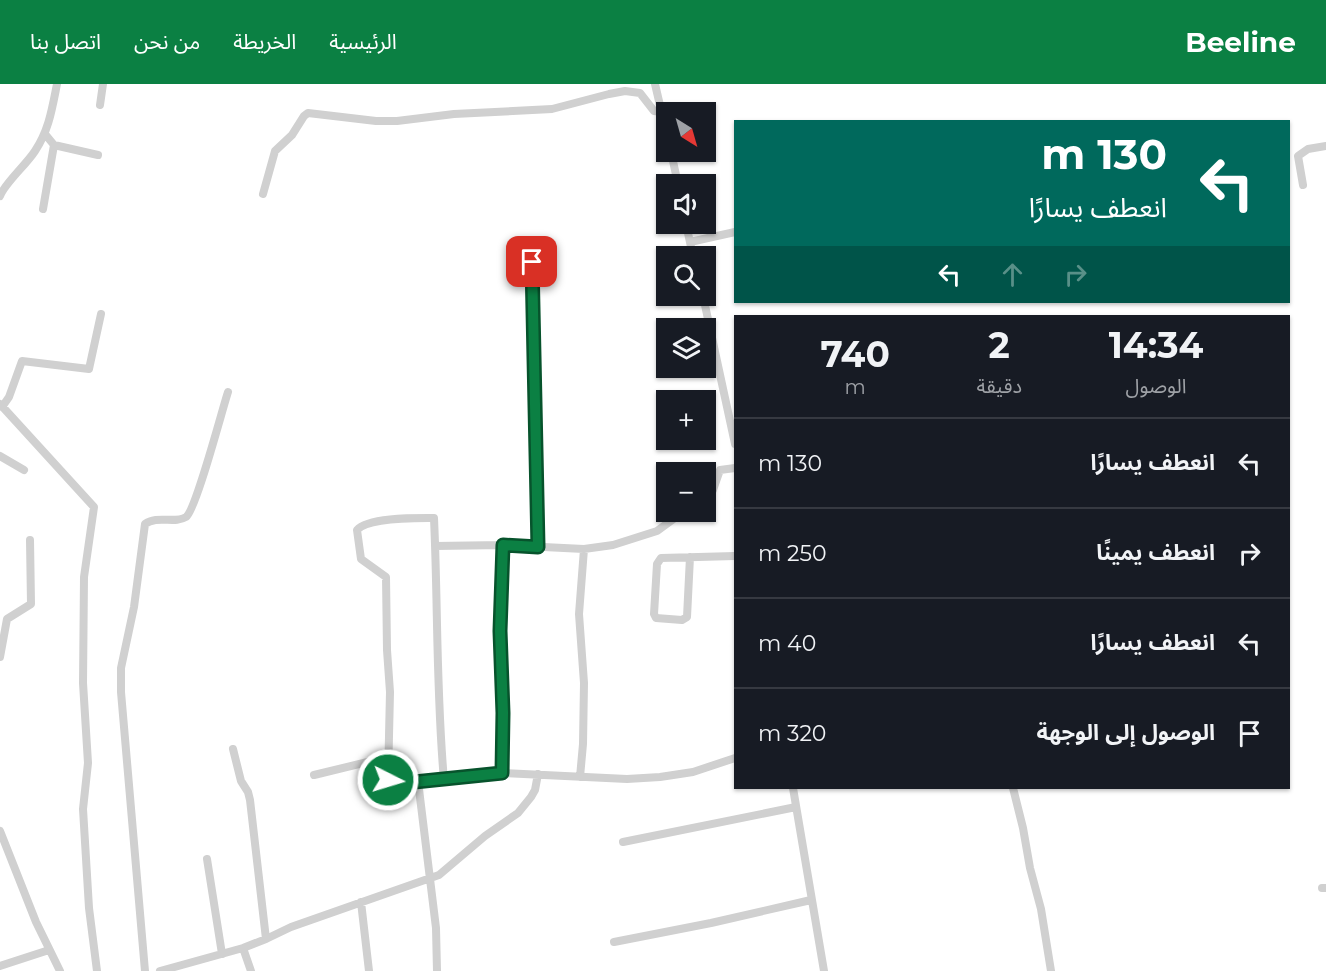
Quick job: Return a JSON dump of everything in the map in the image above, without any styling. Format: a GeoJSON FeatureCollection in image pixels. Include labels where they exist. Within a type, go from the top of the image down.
{"type":"FeatureCollection","features":[{"type":"Feature","properties":{"kind":"street"},"geometry":{"type":"LineString","coordinates":[[0,196],[3,189],[24,166],[45,134],[57,84]]}},
{"type":"Feature","properties":{"kind":"street"},"geometry":{"type":"LineString","coordinates":[[100,105],[104,84]]}},
{"type":"Feature","properties":{"kind":"street"},"geometry":{"type":"LineString","coordinates":[[656,84],[660,102]]}},
{"type":"Feature","properties":{"kind":"street"},"geometry":{"type":"LineString","coordinates":[[263,194],[275,151],[292,135],[303,116],[308,113],[376,121],[396,121],[454,114],[552,109],[625,91],[640,93],[656,111]]}},
{"type":"Feature","properties":{"kind":"street"},"geometry":{"type":"LineString","coordinates":[[45,134],[54,145],[98,155]]}},
{"type":"Feature","properties":{"kind":"street"},"geometry":{"type":"LineString","coordinates":[[43,209],[54,145]]}},
{"type":"Feature","properties":{"kind":"street"},"geometry":{"type":"LineString","coordinates":[[1303,185],[1298,156],[1308,149],[1326,146]]}},
{"type":"Feature","properties":{"kind":"street"},"geometry":{"type":"LineString","coordinates":[[690,242],[734,232]]}},
{"type":"Feature","properties":{"kind":"street"},"geometry":{"type":"LineString","coordinates":[[688,234],[691,246]]}},
{"type":"Feature","properties":{"kind":"street"},"geometry":{"type":"LineString","coordinates":[[532,262],[538,547]]}},
{"type":"Feature","properties":{"kind":"street"},"geometry":{"type":"LineString","coordinates":[[705,306],[734,439]]}},
{"type":"Feature","properties":{"kind":"street"},"geometry":{"type":"LineString","coordinates":[[97,971],[89,908],[83,809],[88,763],[83,683],[84,577],[94,507],[1,405],[9,397],[22,361],[89,369],[101,314]]}},
{"type":"Feature","properties":{"kind":"street"},"geometry":{"type":"LineString","coordinates":[[145,971],[121,713],[121,668],[134,607],[145,524],[151,520],[184,518],[189,514],[228,392]]}},
{"type":"Feature","properties":{"kind":"street"},"geometry":{"type":"LineString","coordinates":[[0,456],[24,470]]}},
{"type":"Feature","properties":{"kind":"street"},"geometry":{"type":"LineString","coordinates":[[716,481],[720,470],[734,468]]}},
{"type":"Feature","properties":{"kind":"street"},"geometry":{"type":"LineString","coordinates":[[444,780],[438,694],[434,518],[399,519],[362,525],[357,530],[361,559],[386,577],[390,692],[389,782],[395,784],[444,780],[502,773],[627,779],[660,777],[693,772],[734,759]]}},
{"type":"Feature","properties":{"kind":"street"},"geometry":{"type":"LineString","coordinates":[[435,546],[503,545],[584,549],[613,545],[657,531],[669,522]]}},
{"type":"Feature","properties":{"kind":"street"},"geometry":{"type":"LineString","coordinates":[[0,657],[7,619],[31,604],[30,540]]}},
{"type":"Feature","properties":{"kind":"street"},"geometry":{"type":"LineString","coordinates":[[502,773],[503,713],[500,631],[503,545]]}},
{"type":"Feature","properties":{"kind":"street"},"geometry":{"type":"LineString","coordinates":[[580,777],[584,683],[579,614],[584,549]]}},
{"type":"Feature","properties":{"kind":"street"},"geometry":{"type":"LineString","coordinates":[[690,557],[687,617],[682,620],[656,618],[654,614],[658,560],[661,558],[734,555]]}},
{"type":"Feature","properties":{"kind":"street"},"geometry":{"type":"LineString","coordinates":[[233,749],[241,781],[250,800],[266,939]]}},
{"type":"Feature","properties":{"kind":"street"},"geometry":{"type":"LineString","coordinates":[[314,775],[388,757]]}},
{"type":"Feature","properties":{"kind":"street"},"geometry":{"type":"LineString","coordinates":[[160,971],[243,948],[291,927],[429,880],[448,868],[518,813],[535,790],[538,774]]}},
{"type":"Feature","properties":{"kind":"street"},"geometry":{"type":"LineString","coordinates":[[418,782],[436,928],[437,971]]}},
{"type":"Feature","properties":{"kind":"street"},"geometry":{"type":"LineString","coordinates":[[793,789],[825,971]]}},
{"type":"Feature","properties":{"kind":"street"},"geometry":{"type":"LineString","coordinates":[[1013,789],[1041,909],[1051,971]]}},
{"type":"Feature","properties":{"kind":"street"},"geometry":{"type":"LineString","coordinates":[[623,842],[796,807]]}},
{"type":"Feature","properties":{"kind":"street"},"geometry":{"type":"LineString","coordinates":[[0,831],[4,854],[60,971]]}},
{"type":"Feature","properties":{"kind":"street"},"geometry":{"type":"LineString","coordinates":[[207,859],[222,954]]}},
{"type":"Feature","properties":{"kind":"street"},"geometry":{"type":"LineString","coordinates":[[614,942],[812,900]]}},
{"type":"Feature","properties":{"kind":"street"},"geometry":{"type":"LineString","coordinates":[[361,902],[369,971]]}},
{"type":"Feature","properties":{"kind":"street"},"geometry":{"type":"LineString","coordinates":[[243,948],[250,971]]}},
{"type":"Feature","properties":{"kind":"street"},"geometry":{"type":"LineString","coordinates":[[0,966],[49,950]]}},
{"type":"Feature","properties":{"kind":"route"},"geometry":{"type":"LineString","coordinates":[[388,780],[395,784],[502,773],[503,713],[500,631],[503,545],[538,547],[532,262]]}}]}
